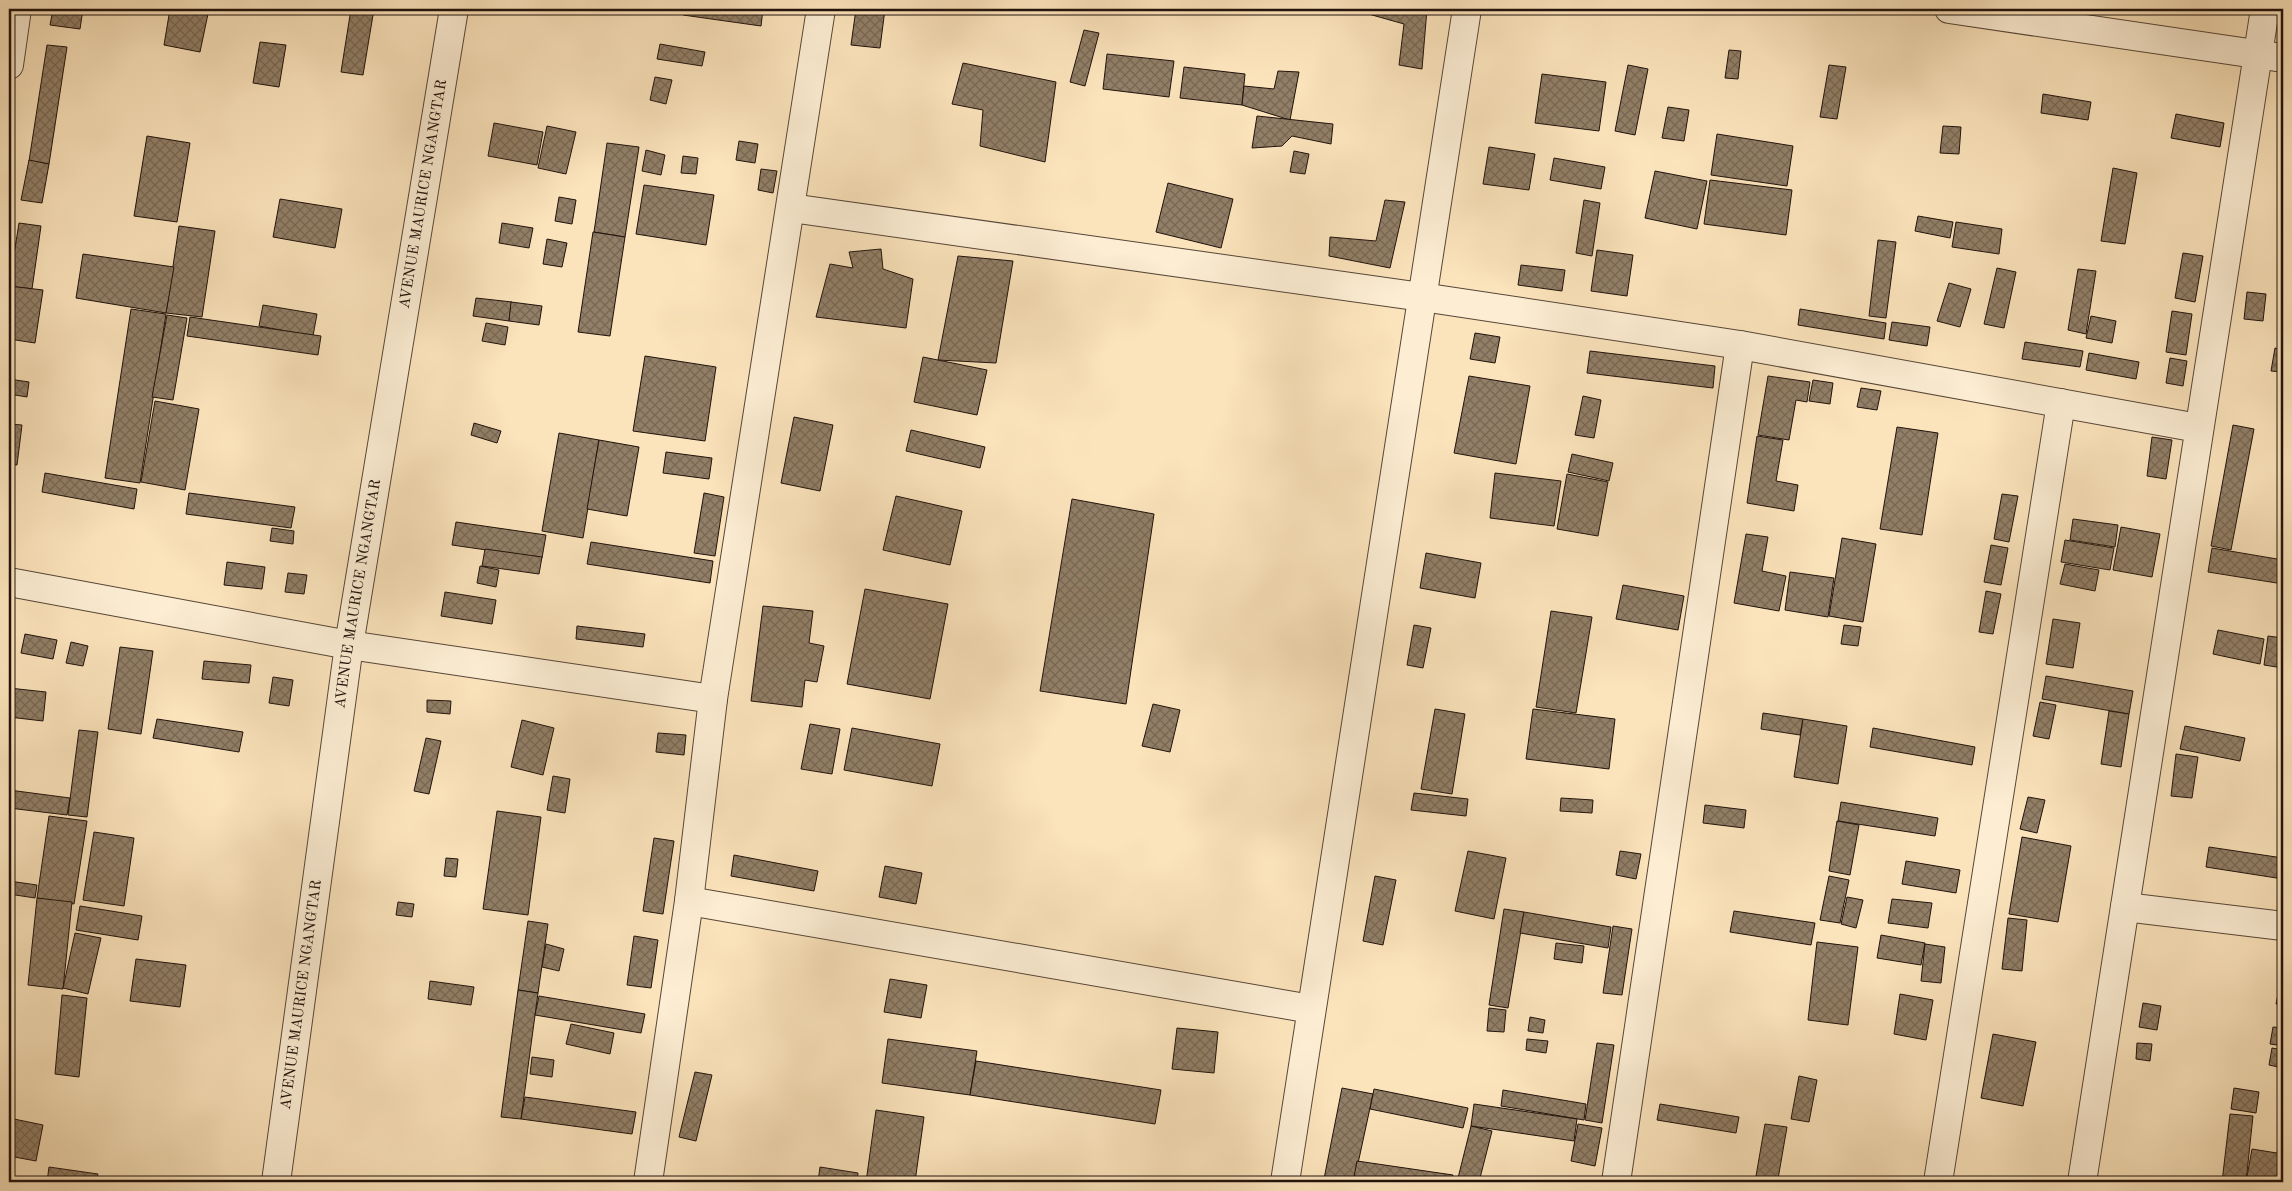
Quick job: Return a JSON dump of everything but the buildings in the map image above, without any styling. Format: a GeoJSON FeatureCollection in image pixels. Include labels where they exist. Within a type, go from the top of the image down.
{"type":"FeatureCollection","features":[{"type":"Feature","properties":{"kind":"street"},"geometry":{"type":"LineString","coordinates":[[9,65],[18,9]]}},
{"type":"Feature","properties":{"kind":"street","name":"AVENUE MAURICE NGANGTAR"},"geometry":{"type":"LineString","coordinates":[[276,1182],[349,645],[454,9]]}},
{"type":"Feature","properties":{"kind":"street"},"geometry":{"type":"LineString","coordinates":[[648,1182],[689,901],[713,699],[821,9]]}},
{"type":"Feature","properties":{"kind":"street"},"geometry":{"type":"LineString","coordinates":[[1285,1182],[1467,9]]}},
{"type":"Feature","properties":{"kind":"street"},"geometry":{"type":"LineString","coordinates":[[1950,9],[2270,56]]}},
{"type":"Feature","properties":{"kind":"street"},"geometry":{"type":"LineString","coordinates":[[2082,1182],[2198,428],[2270,56],[2265,9]]}},
{"type":"Feature","properties":{"kind":"street"},"geometry":{"type":"LineString","coordinates":[[790,208],[1422,297],[1740,345],[2198,428]]}},
{"type":"Feature","properties":{"kind":"street"},"geometry":{"type":"LineString","coordinates":[[1616,1182],[1740,345]]}},
{"type":"Feature","properties":{"kind":"street"},"geometry":{"type":"LineString","coordinates":[[1938,1182],[2061,403]]}},
{"type":"Feature","properties":{"kind":"street"},"geometry":{"type":"LineString","coordinates":[[9,582],[349,645],[713,699]]}},
{"type":"Feature","properties":{"kind":"street"},"geometry":{"type":"LineString","coordinates":[[689,901],[1311,1009]]}},
{"type":"Feature","properties":{"kind":"street"},"geometry":{"type":"LineString","coordinates":[[2125,907],[2283,926]]}}]}
